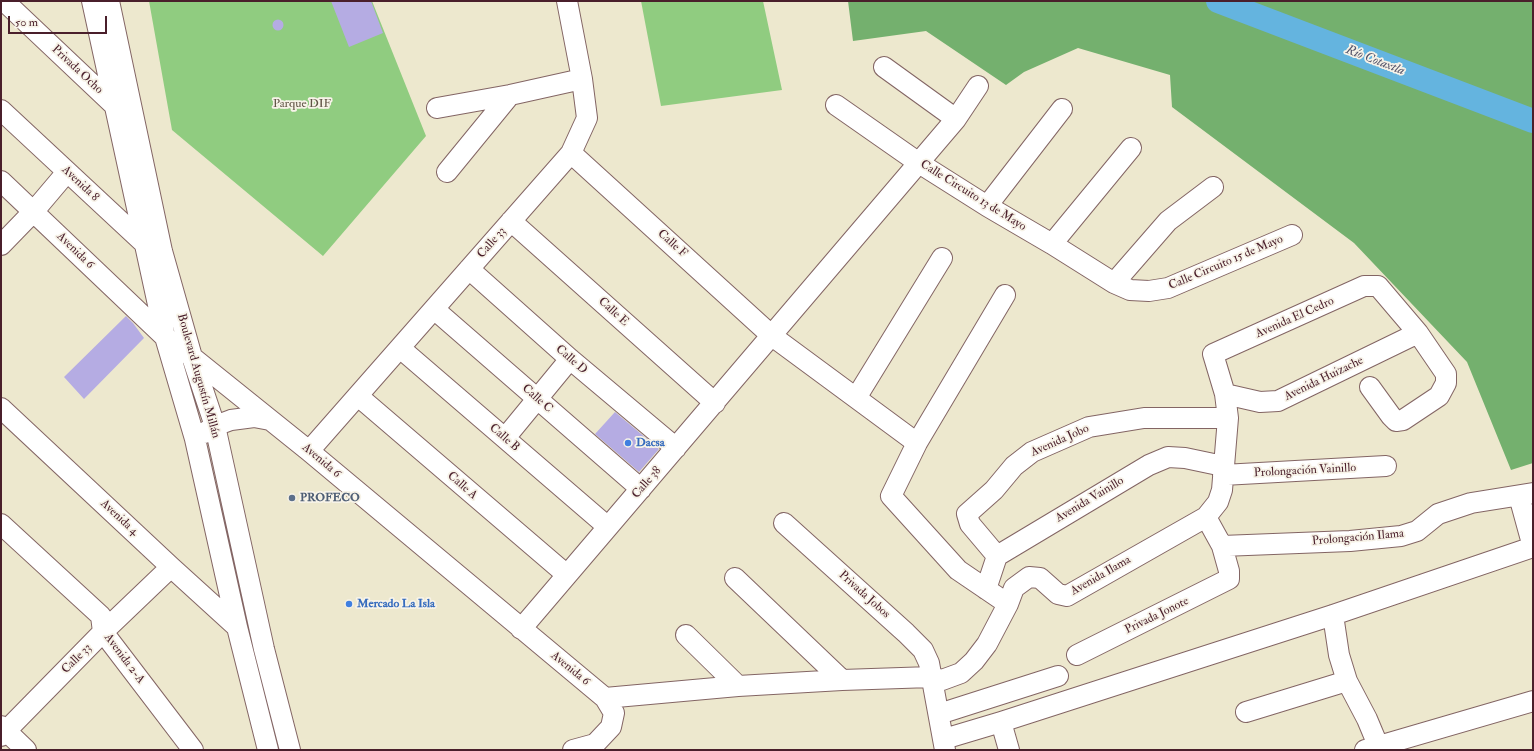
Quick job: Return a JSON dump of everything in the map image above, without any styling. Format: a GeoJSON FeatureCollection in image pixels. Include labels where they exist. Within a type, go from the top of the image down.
{"type":"FeatureCollection","features":[{"type":"Feature","properties":{"kind":"street","name":"Privada Ocho"},"geometry":{"type":"LineString","coordinates":[[4,1],[114,105]]}},
{"type":"Feature","properties":{"kind":"street","name":"Calle 33"},"geometry":{"type":"LineString","coordinates":[[309,451],[571,153],[587,118],[582,79],[567,1]]}},
{"type":"Feature","properties":{"kind":"street","name":"Boulevard Augustín Millán"},"geometry":{"type":"LineString","coordinates":[[104,4],[98,31],[114,105],[153,247],[215,426],[264,649],[290,750]]}},
{"type":"Feature","properties":{"kind":"street","name":"Boulevard Augustín Millán"},"geometry":{"type":"LineString","coordinates":[[104,4],[153,247],[165,338],[195,439],[237,627],[268,750]]}},
{"type":"Feature","properties":{"kind":"street"},"geometry":{"type":"LineString","coordinates":[[884,66],[956,119]]}},
{"type":"Feature","properties":{"kind":"street"},"geometry":{"type":"LineString","coordinates":[[438,108],[510,96],[582,79]]}},
{"type":"Feature","properties":{"kind":"street","name":"Calle 38"},"geometry":{"type":"LineString","coordinates":[[521,629],[919,163],[956,119],[978,86]]}},
{"type":"Feature","properties":{"kind":"street"},"geometry":{"type":"LineString","coordinates":[[448,172],[510,96]]}},
{"type":"Feature","properties":{"kind":"street","name":"Calle Circuito 13 de Mayo"},"geometry":{"type":"LineString","coordinates":[[836,105],[919,163],[1114,283]]}},
{"type":"Feature","properties":{"kind":"street"},"geometry":{"type":"LineString","coordinates":[[987,206],[1062,109]]}},
{"type":"Feature","properties":{"kind":"street","name":"Avenida 8"},"geometry":{"type":"LineString","coordinates":[[1,110],[67,172],[153,247]]}},
{"type":"Feature","properties":{"kind":"street"},"geometry":{"type":"LineString","coordinates":[[1052,244],[1131,148]]}},
{"type":"Feature","properties":{"kind":"street","name":"Calle F"},"geometry":{"type":"LineString","coordinates":[[571,153],[772,336],[917,443]]}},
{"type":"Feature","properties":{"kind":"street"},"geometry":{"type":"LineString","coordinates":[[1,245],[34,211],[67,172]]}},
{"type":"Feature","properties":{"kind":"street","name":"Avenida 6"},"geometry":{"type":"LineString","coordinates":[[1,181],[165,338],[192,357],[309,451],[605,698],[614,713],[611,727],[595,744],[573,750]]}},
{"type":"Feature","properties":{"kind":"street"},"geometry":{"type":"LineString","coordinates":[[1114,283],[1168,221],[1213,187]]}},
{"type":"Feature","properties":{"kind":"street","name":"Calle E"},"geometry":{"type":"LineString","coordinates":[[512,221],[715,403]]}},
{"type":"Feature","properties":{"kind":"street","name":"Calle Circuito 15 de Mayo"},"geometry":{"type":"LineString","coordinates":[[1114,283],[1130,290],[1149,291],[1168,288],[1292,235]]}},
{"type":"Feature","properties":{"kind":"street"},"geometry":{"type":"LineString","coordinates":[[856,398],[942,258]]}},
{"type":"Feature","properties":{"kind":"street","name":"Calle D"},"geometry":{"type":"LineString","coordinates":[[469,269],[570,359],[676,448]]}},
{"type":"Feature","properties":{"kind":"street","name":"Avenida El Cedro"},"geometry":{"type":"LineString","coordinates":[[1225,394],[1213,354],[1364,286],[1378,286],[1418,333]]}},
{"type":"Feature","properties":{"kind":"street"},"geometry":{"type":"LineString","coordinates":[[1004,295],[917,443],[891,496],[958,570],[1008,604]]}},
{"type":"Feature","properties":{"kind":"street","name":"Calle C"},"geometry":{"type":"LineString","coordinates":[[434,309],[641,489]]}},
{"type":"Feature","properties":{"kind":"street"},"geometry":{"type":"LineString","coordinates":[[1370,387],[1396,421],[1403,420],[1439,396],[1446,384],[1446,374],[1418,333]]}},
{"type":"Feature","properties":{"kind":"street","name":"Avenida Huizache"},"geometry":{"type":"LineString","coordinates":[[1225,394],[1260,402],[1278,401],[1418,333]]}},
{"type":"Feature","properties":{"kind":"street","name":"Calle B"},"geometry":{"type":"LineString","coordinates":[[400,348],[608,527]]}},
{"type":"Feature","properties":{"kind":"street"},"geometry":{"type":"LineString","coordinates":[[505,438],[570,359]]}},
{"type":"Feature","properties":{"kind":"street"},"geometry":{"type":"LineString","coordinates":[[1222,546],[1206,517],[1218,502],[1223,471],[1228,418],[1225,394]]}},
{"type":"Feature","properties":{"kind":"street","name":"Calle A"},"geometry":{"type":"LineString","coordinates":[[358,396],[567,575]]}},
{"type":"Feature","properties":{"kind":"street","name":"Avenida 4"},"geometry":{"type":"LineString","coordinates":[[1,408],[237,627]]}},
{"type":"Feature","properties":{"kind":"street"},"geometry":{"type":"LineString","coordinates":[[195,439],[215,426],[231,420],[254,417],[270,420]]}},
{"type":"Feature","properties":{"kind":"street","name":"Avenida Jobo"},"geometry":{"type":"LineString","coordinates":[[997,556],[970,524],[967,514],[994,490],[1014,466],[1032,452],[1088,427],[1144,418],[1228,418]]}},
{"type":"Feature","properties":{"kind":"street","name":"Avenida Vainillo"},"geometry":{"type":"LineString","coordinates":[[997,556],[1149,464],[1168,458],[1185,458],[1223,471]]}},
{"type":"Feature","properties":{"kind":"street","name":"Prolongación Vainillo"},"geometry":{"type":"LineString","coordinates":[[1223,471],[1386,466]]}},
{"type":"Feature","properties":{"kind":"street"},"geometry":{"type":"LineString","coordinates":[[944,744],[1001,722],[1333,615],[1533,547],[1526,494]]}},
{"type":"Feature","properties":{"kind":"street","name":"Prolongación Ilama"},"geometry":{"type":"LineString","coordinates":[[1222,546],[1350,541],[1401,536],[1417,531],[1438,514],[1471,504],[1526,494]]}},
{"type":"Feature","properties":{"kind":"street","name":"Avenida Ilama"},"geometry":{"type":"LineString","coordinates":[[605,698],[738,686],[842,680],[931,676],[942,680],[960,673],[974,661],[987,644],[1008,604],[1014,588],[1029,577],[1040,578],[1058,594],[1067,596],[1206,517]]}},
{"type":"Feature","properties":{"kind":"street","name":"Privada Jobos"},"geometry":{"type":"LineString","coordinates":[[784,523],[923,650],[929,663],[944,744]]}},
{"type":"Feature","properties":{"kind":"street","name":"Avenida 2-A"},"geometry":{"type":"LineString","coordinates":[[1,524],[101,616],[103,632],[193,750]]}},
{"type":"Feature","properties":{"kind":"street","name":"Privada Jonote"},"geometry":{"type":"LineString","coordinates":[[1077,655],[1229,580],[1230,571],[1222,546]]}},
{"type":"Feature","properties":{"kind":"street"},"geometry":{"type":"LineString","coordinates":[[986,589],[997,556]]}},
{"type":"Feature","properties":{"kind":"street","name":"Calle 33"},"geometry":{"type":"LineString","coordinates":[[3,731],[171,567]]}},
{"type":"Feature","properties":{"kind":"street"},"geometry":{"type":"LineString","coordinates":[[735,578],[842,680]]}},
{"type":"Feature","properties":{"kind":"street"},"geometry":{"type":"LineString","coordinates":[[1333,615],[1339,655],[1347,681],[1367,719],[1374,749],[1533,701]]}},
{"type":"Feature","properties":{"kind":"street"},"geometry":{"type":"LineString","coordinates":[[686,635],[738,686]]}},
{"type":"Feature","properties":{"kind":"street"},"geometry":{"type":"LineString","coordinates":[[939,714],[1058,676]]}},
{"type":"Feature","properties":{"kind":"street"},"geometry":{"type":"LineString","coordinates":[[1246,712],[1347,681]]}},
{"type":"Feature","properties":{"kind":"street"},"geometry":{"type":"LineString","coordinates":[[1001,722],[1009,750]]}},
{"type":"Feature","properties":{"kind":"street"},"geometry":{"type":"LineString","coordinates":[[3,731],[26,750]]}},
{"type":"Feature","properties":{"kind":"green space","name":"Parque DIF"},"geometry":{"type":"Polygon","coordinates":[[[149,1],[372,1],[426,136],[323,256],[172,130],[149,1]]]}},
{"type":"Feature","properties":{"kind":"green space"},"geometry":{"type":"Polygon","coordinates":[[[641,1],[763,1],[782,90],[661,106],[641,1]]]}},
{"type":"Feature","properties":{"kind":"green space"},"geometry":{"type":"Polygon","coordinates":[[[848,1],[1533,1],[1533,463],[1511,470],[1467,362],[1354,243],[1172,107],[1170,75],[1078,48],[1024,72],[1006,85],[926,31],[853,41],[848,1]]]}},
{"type":"Feature","properties":{"kind":"building"},"geometry":{"type":"Polygon","coordinates":[[[331,1],[371,1],[383,33],[349,47],[331,1]]]}},
{"type":"Feature","properties":{"kind":"building"},"geometry":{"type":"Polygon","coordinates":[[[278,19],[282,21],[284,25],[282,29],[278,31],[274,29],[272,25],[274,21],[278,19]]]}},
{"type":"Feature","properties":{"kind":"building"},"geometry":{"type":"Polygon","coordinates":[[[126,316],[144,338],[84,399],[64,377],[126,316]]]}},
{"type":"Feature","properties":{"kind":"building","name":"Dacsa"},"geometry":{"type":"Polygon","coordinates":[[[615,412],[659,449],[639,472],[595,434],[615,412]]]}},
{"type":"Feature","properties":{"kind":"waterway","name":"Río Cotaxtla"},"geometry":{"type":"LineString","coordinates":[[1218,1],[1533,121]]}},
{"type":"Feature","properties":{"kind":"place","name":"Dacsa"},"geometry":{"type":"Point","coordinates":[628,443]}},
{"type":"Feature","properties":{"kind":"place","name":"PROFECO"},"geometry":{"type":"Point","coordinates":[292,498]}},
{"type":"Feature","properties":{"kind":"place","name":"Mercado La Isla"},"geometry":{"type":"Point","coordinates":[349,604]}}]}
